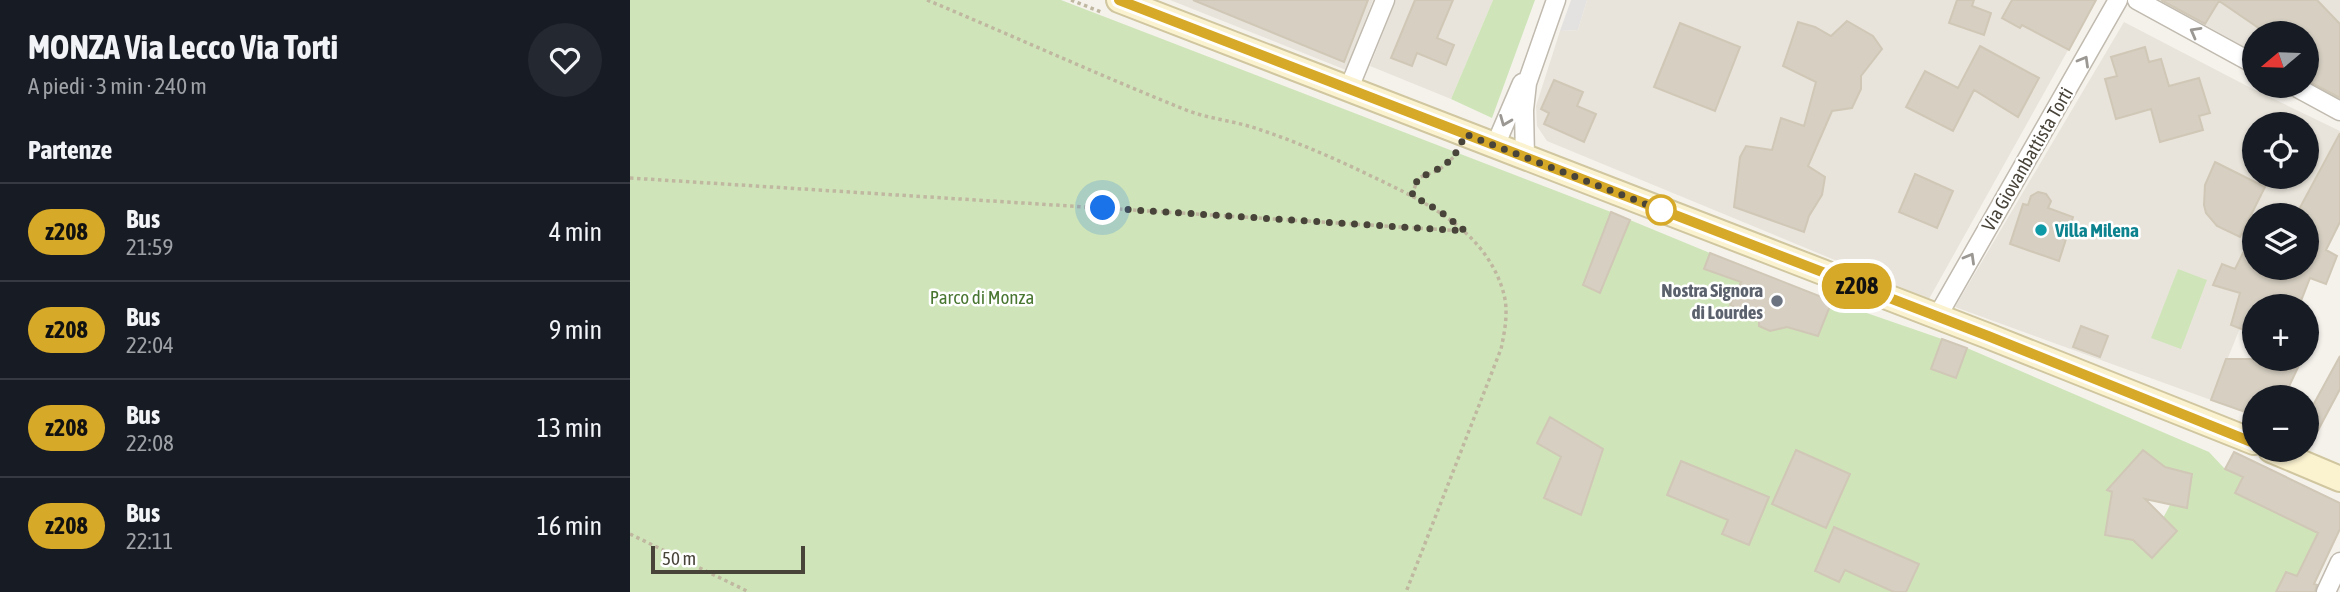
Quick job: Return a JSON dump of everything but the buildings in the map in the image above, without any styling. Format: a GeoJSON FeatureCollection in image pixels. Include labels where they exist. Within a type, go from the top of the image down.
{"type":"FeatureCollection","features":[{"type":"Feature","properties":{"kind":"main road"},"geometry":{"type":"LineString","coordinates":[[1119,0],[2242,437]]}},
{"type":"Feature","properties":{"kind":"main road"},"geometry":{"type":"LineString","coordinates":[[2300,462],[2340,479]]}},
{"type":"Feature","properties":{"kind":"street"},"geometry":{"type":"LineString","coordinates":[[1349,88],[1385,0]]}},
{"type":"Feature","properties":{"kind":"street"},"geometry":{"type":"LineString","coordinates":[[1525,158],[1524,110],[1527,83],[1556,0]]}},
{"type":"Feature","properties":{"kind":"street","name":"Via Giovanbattista Torti"},"geometry":{"type":"LineString","coordinates":[[1937,317],[2118,0]]}},
{"type":"Feature","properties":{"kind":"street"},"geometry":{"type":"LineString","coordinates":[[2137,0],[2242,57]]}},
{"type":"Feature","properties":{"kind":"street"},"geometry":{"type":"LineString","coordinates":[[1495,146],[1538,52]]}},
{"type":"Feature","properties":{"kind":"street"},"geometry":{"type":"LineString","coordinates":[[2316,98],[2340,111]]}},
{"type":"Feature","properties":{"kind":"street"},"geometry":{"type":"LineString","coordinates":[[2326,592],[2340,562]]}},
{"type":"Feature","properties":{"kind":"path"},"geometry":{"type":"LineString","coordinates":[[927,0],[1189,111],[1257,129],[1331,157],[1412,195],[1441,212],[1465,231],[1494,268],[1503,292],[1506,326],[1495,369],[1406,592]]}},
{"type":"Feature","properties":{"kind":"path"},"geometry":{"type":"LineString","coordinates":[[1412,195],[1418,178],[1439,170],[1458,153],[1465,134]]}},
{"type":"Feature","properties":{"kind":"path"},"geometry":{"type":"LineString","coordinates":[[630,178],[1465,231]]}},
{"type":"Feature","properties":{"kind":"path"},"geometry":{"type":"LineString","coordinates":[[630,534],[749,592]]}},
{"type":"Feature","properties":{"kind":"shaded area"},"geometry":{"type":"Polygon","coordinates":[[[1170,0],[1373,0],[1346,70],[1170,0]]]}},
{"type":"Feature","properties":{"kind":"shaded area"},"geometry":{"type":"Polygon","coordinates":[[[1396,0],[1493,0],[1451,99],[1370,66],[1396,0]]]}},
{"type":"Feature","properties":{"kind":"shaded area"},"geometry":{"type":"Polygon","coordinates":[[[1571,0],[1587,0],[1578,30],[1560,31],[1571,0]]]}},
{"type":"Feature","properties":{"kind":"shaded area"},"geometry":{"type":"Polygon","coordinates":[[[1587,0],[2096,0],[1929,299],[1547,141],[1537,126],[1536,106],[1560,31],[1578,30],[1587,0]]]}},
{"type":"Feature","properties":{"kind":"shaded area"},"geometry":{"type":"Polygon","coordinates":[[[2160,0],[2340,0],[2340,98],[2319,87],[2319,21],[2242,21],[2242,45],[2160,0]]]}},
{"type":"Feature","properties":{"kind":"shaded area"},"geometry":{"type":"Polygon","coordinates":[[[2124,22],[2242,83],[2242,98],[2272,98],[2301,112],[2242,112],[2242,189],[2310,189],[2302,203],[2242,203],[2242,255],[2235,269],[2222,265],[2214,285],[2240,293],[2231,324],[2240,328],[2211,400],[1955,307],[2124,22]]]}},
{"type":"Feature","properties":{"kind":"shaded area"},"geometry":{"type":"Polygon","coordinates":[[[2319,121],[2340,131],[2319,171],[2319,121]]]}},
{"type":"Feature","properties":{"kind":"green space","name":"Parco di Monza"},"geometry":{"type":"Polygon","coordinates":[[[630,0],[1061,0],[1611,212],[1583,284],[1600,293],[1630,220],[1710,253],[1704,269],[1741,282],[1730,305],[1759,318],[1759,326],[1770,331],[1780,329],[1792,304],[1796,330],[1818,336],[1832,301],[1942,339],[1931,369],[1956,378],[1967,348],[2209,452],[2225,469],[2243,477],[2318,533],[2297,576],[2286,572],[2276,592],[1906,592],[1918,565],[1834,527],[1815,572],[1839,582],[1845,570],[1894,592],[630,592],[630,0]],[[1550,417],[1561,457],[1544,498],[1581,515],[1603,449],[1550,417]],[[1796,450],[1772,504],[1826,528],[1850,474],[1796,450]],[[1681,461],[1667,495],[1728,520],[1723,534],[1749,545],[1769,497],[1681,461]],[[2165,467],[2111,500],[2105,535],[2133,540],[2163,518],[2170,505],[2187,508],[2192,474],[2165,467]]]}},
{"type":"Feature","properties":{"kind":"green space"},"geometry":{"type":"Polygon","coordinates":[[[1493,0],[1535,0],[1492,118],[1451,99],[1493,0]]]}},
{"type":"Feature","properties":{"kind":"green space"},"geometry":{"type":"Polygon","coordinates":[[[2178,269],[2207,280],[2181,349],[2151,338],[2178,269]]]}},
{"type":"Feature","properties":{"kind":"bus line","name":"z208"},"geometry":{"type":"LineString","coordinates":[[1119,0],[1988,336],[2242,438]]}},
{"type":"Feature","properties":{"kind":"place","name":"Villa Milena"},"geometry":{"type":"Point","coordinates":[2041,230]}},
{"type":"Feature","properties":{"kind":"place","name":"Nostra Signora di Lourdes"},"geometry":{"type":"Point","coordinates":[1777,301]}},
{"type":"Feature","properties":{"kind":"route"},"geometry":{"type":"LineString","coordinates":[[1103,208],[1465,231],[1441,212],[1412,195],[1418,178],[1439,170],[1458,153],[1465,134],[1661,210]]}}]}
